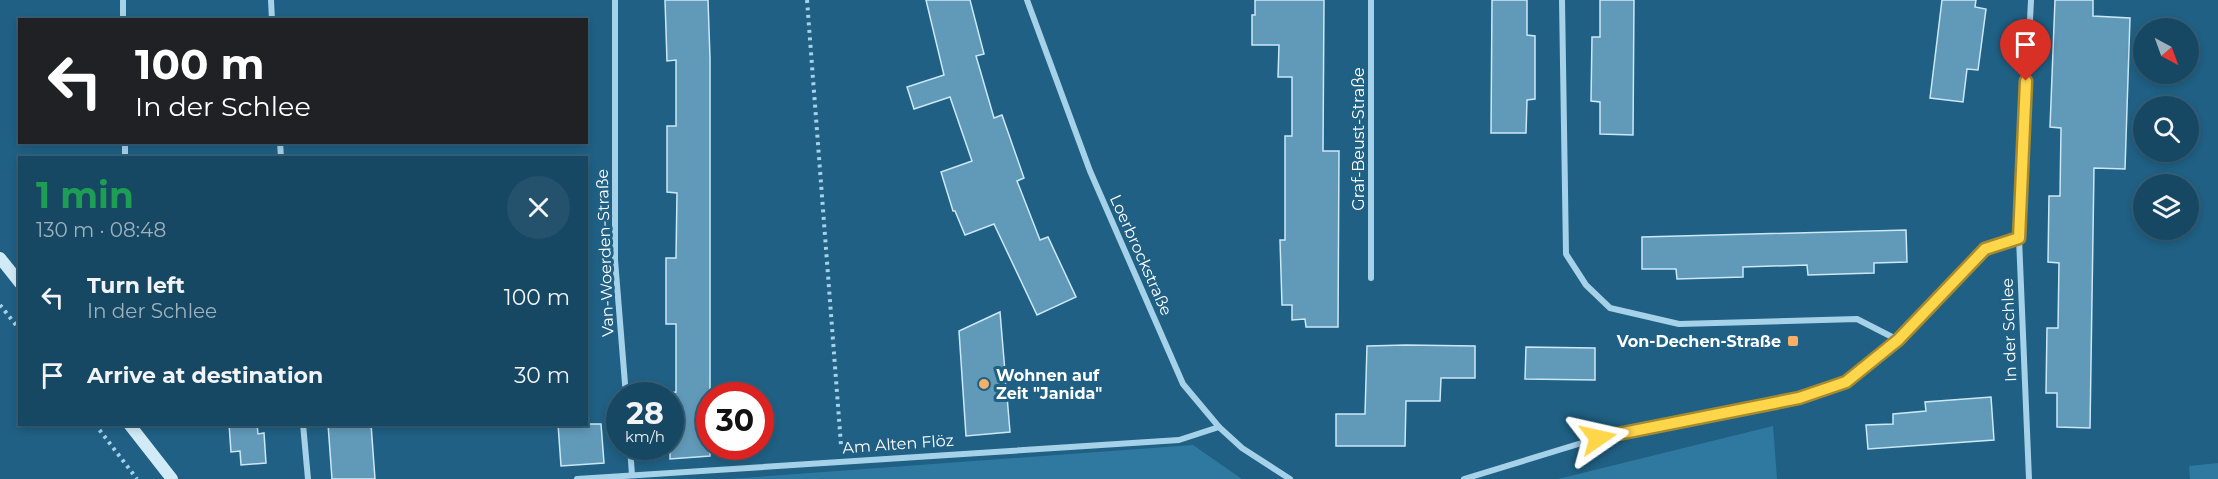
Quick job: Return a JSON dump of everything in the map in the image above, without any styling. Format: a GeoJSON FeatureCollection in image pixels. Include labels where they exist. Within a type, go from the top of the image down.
{"type":"FeatureCollection","features":[{"type":"Feature","properties":{"kind":"main road"},"geometry":{"type":"LineString","coordinates":[[0,258],[18,281]]}},
{"type":"Feature","properties":{"kind":"main road"},"geometry":{"type":"LineString","coordinates":[[131,426],[172,479]]}},
{"type":"Feature","properties":{"kind":"street"},"geometry":{"type":"LineString","coordinates":[[123,0],[123,18]]}},
{"type":"Feature","properties":{"kind":"street"},"geometry":{"type":"LineString","coordinates":[[271,0],[272,18]]}},
{"type":"Feature","properties":{"kind":"street","name":"Van-Woerden-Straße"},"geometry":{"type":"LineString","coordinates":[[615,0],[615,260],[625,382]]}},
{"type":"Feature","properties":{"kind":"street","name":"Loerbrockstraße"},"geometry":{"type":"LineString","coordinates":[[1027,0],[1090,171],[1183,384],[1219,428],[1242,448],[1290,479]]}},
{"type":"Feature","properties":{"kind":"street","name":"Graf-Beust-Straße"},"geometry":{"type":"LineString","coordinates":[[1371,0],[1371,278]]}},
{"type":"Feature","properties":{"kind":"street"},"geometry":{"type":"LineString","coordinates":[[1562,0],[1566,254],[1586,285],[1610,308],[1678,324],[1857,319],[1898,340]]}},
{"type":"Feature","properties":{"kind":"street","name":"In der Schlee"},"geometry":{"type":"LineString","coordinates":[[2030,479],[2019,238],[2031,0]]}},
{"type":"Feature","properties":{"kind":"street"},"geometry":{"type":"LineString","coordinates":[[1464,479],[1598,438],[1799,398],[1846,382],[1898,340],[1985,249],[2019,238]]}},
{"type":"Feature","properties":{"kind":"street"},"geometry":{"type":"LineString","coordinates":[[303,426],[308,479]]}},
{"type":"Feature","properties":{"kind":"street","name":"Am Alten Flöz"},"geometry":{"type":"LineString","coordinates":[[577,479],[1179,440],[1219,428]]}},
{"type":"Feature","properties":{"kind":"street"},"geometry":{"type":"LineString","coordinates":[[631,460],[632,475]]}},
{"type":"Feature","properties":{"kind":"path"},"geometry":{"type":"LineString","coordinates":[[807,0],[842,461]]}},
{"type":"Feature","properties":{"kind":"path"},"geometry":{"type":"LineString","coordinates":[[0,305],[18,328]]}},
{"type":"Feature","properties":{"kind":"path"},"geometry":{"type":"LineString","coordinates":[[97,426],[137,479]]}},
{"type":"Feature","properties":{"kind":"shaded area"},"geometry":{"type":"Polygon","coordinates":[[[1773,426],[1777,479],[1558,479],[1773,426]]]}},
{"type":"Feature","properties":{"kind":"shaded area"},"geometry":{"type":"Polygon","coordinates":[[[1193,445],[1242,479],[729,479],[1193,445]]]}},
{"type":"Feature","properties":{"kind":"shaded area"},"geometry":{"type":"Polygon","coordinates":[[[2218,463],[2218,479],[2190,479],[2189,466],[2218,463]]]}},
{"type":"Feature","properties":{"kind":"building"},"geometry":{"type":"Polygon","coordinates":[[[665,0],[708,0],[710,382],[696,382],[696,457],[684,458],[684,382],[676,382],[676,324],[666,324],[666,258],[676,258],[677,193],[667,192],[667,126],[676,126],[676,60],[667,61],[665,0]]]}},
{"type":"Feature","properties":{"kind":"building"},"geometry":{"type":"Polygon","coordinates":[[[926,0],[970,0],[984,54],[976,56],[994,118],[1002,115],[1024,178],[1017,181],[1040,240],[1048,237],[1076,297],[1037,315],[994,224],[965,235],[953,211],[941,172],[972,161],[950,97],[914,109],[907,87],[944,75],[926,0]]]}},
{"type":"Feature","properties":{"kind":"building"},"geometry":{"type":"Polygon","coordinates":[[[1255,0],[1324,0],[1323,151],[1339,151],[1338,327],[1306,327],[1305,319],[1292,320],[1292,305],[1282,305],[1280,240],[1285,240],[1285,136],[1292,136],[1292,77],[1278,77],[1279,45],[1252,45],[1252,15],[1255,15],[1255,0]]]}},
{"type":"Feature","properties":{"kind":"building"},"geometry":{"type":"Polygon","coordinates":[[[1492,0],[1527,0],[1527,35],[1535,36],[1535,99],[1527,100],[1526,133],[1491,133],[1492,0]]]}},
{"type":"Feature","properties":{"kind":"building"},"geometry":{"type":"Polygon","coordinates":[[[1600,0],[1634,0],[1633,135],[1600,134],[1600,102],[1591,101],[1592,37],[1600,37],[1600,0]]]}},
{"type":"Feature","properties":{"kind":"building"},"geometry":{"type":"Polygon","coordinates":[[[1942,0],[1976,0],[1975,7],[1986,9],[1978,70],[1967,69],[1963,102],[1930,98],[1942,0]]]}},
{"type":"Feature","properties":{"kind":"building"},"geometry":{"type":"Polygon","coordinates":[[[2055,0],[2093,0],[2093,16],[2130,18],[2125,169],[2094,168],[2090,428],[2057,427],[2057,393],[2046,393],[2047,328],[2058,328],[2059,263],[2048,262],[2049,196],[2060,196],[2061,128],[2050,127],[2055,0]]]}},
{"type":"Feature","properties":{"kind":"building"},"geometry":{"type":"Polygon","coordinates":[[[1906,230],[1907,262],[1874,263],[1874,273],[1808,275],[1807,265],[1743,267],[1743,277],[1677,279],[1676,269],[1642,269],[1642,237],[1906,230]]]}},
{"type":"Feature","properties":{"kind":"building"},"geometry":{"type":"Polygon","coordinates":[[[1000,312],[1010,432],[966,436],[959,331],[1000,312]]]}},
{"type":"Feature","properties":{"kind":"building"},"geometry":{"type":"Polygon","coordinates":[[[1367,346],[1475,346],[1475,378],[1441,378],[1440,401],[1406,401],[1405,446],[1336,446],[1336,414],[1365,414],[1367,346]]]}},
{"type":"Feature","properties":{"kind":"building"},"geometry":{"type":"Polygon","coordinates":[[[1526,347],[1595,348],[1595,380],[1525,379],[1526,347]]]}},
{"type":"Feature","properties":{"kind":"building"},"geometry":{"type":"Polygon","coordinates":[[[1991,397],[1994,440],[1868,449],[1866,425],[1893,424],[1893,414],[1926,411],[1925,402],[1991,397]]]}},
{"type":"Feature","properties":{"kind":"building"},"geometry":{"type":"Polygon","coordinates":[[[601,424],[604,463],[561,466],[558,426],[601,424]]]}},
{"type":"Feature","properties":{"kind":"building"},"geometry":{"type":"Polygon","coordinates":[[[229,426],[257,426],[258,434],[264,433],[266,463],[241,465],[240,451],[231,452],[229,426]]]}},
{"type":"Feature","properties":{"kind":"building"},"geometry":{"type":"Polygon","coordinates":[[[328,426],[371,426],[375,479],[332,479],[328,426]]]}},
{"type":"Feature","properties":{"kind":"place","name":"Von-Dechen-Straße"},"geometry":{"type":"Point","coordinates":[1793,341]}},
{"type":"Feature","properties":{"kind":"place","name":"Wohnen auf Zeit \"Janida\""},"geometry":{"type":"Point","coordinates":[984,384]}},
{"type":"Feature","properties":{"kind":"route"},"geometry":{"type":"LineString","coordinates":[[1598,438],[1799,398],[1846,382],[1898,340],[1985,249],[2019,238],[2026,81]]}}]}
